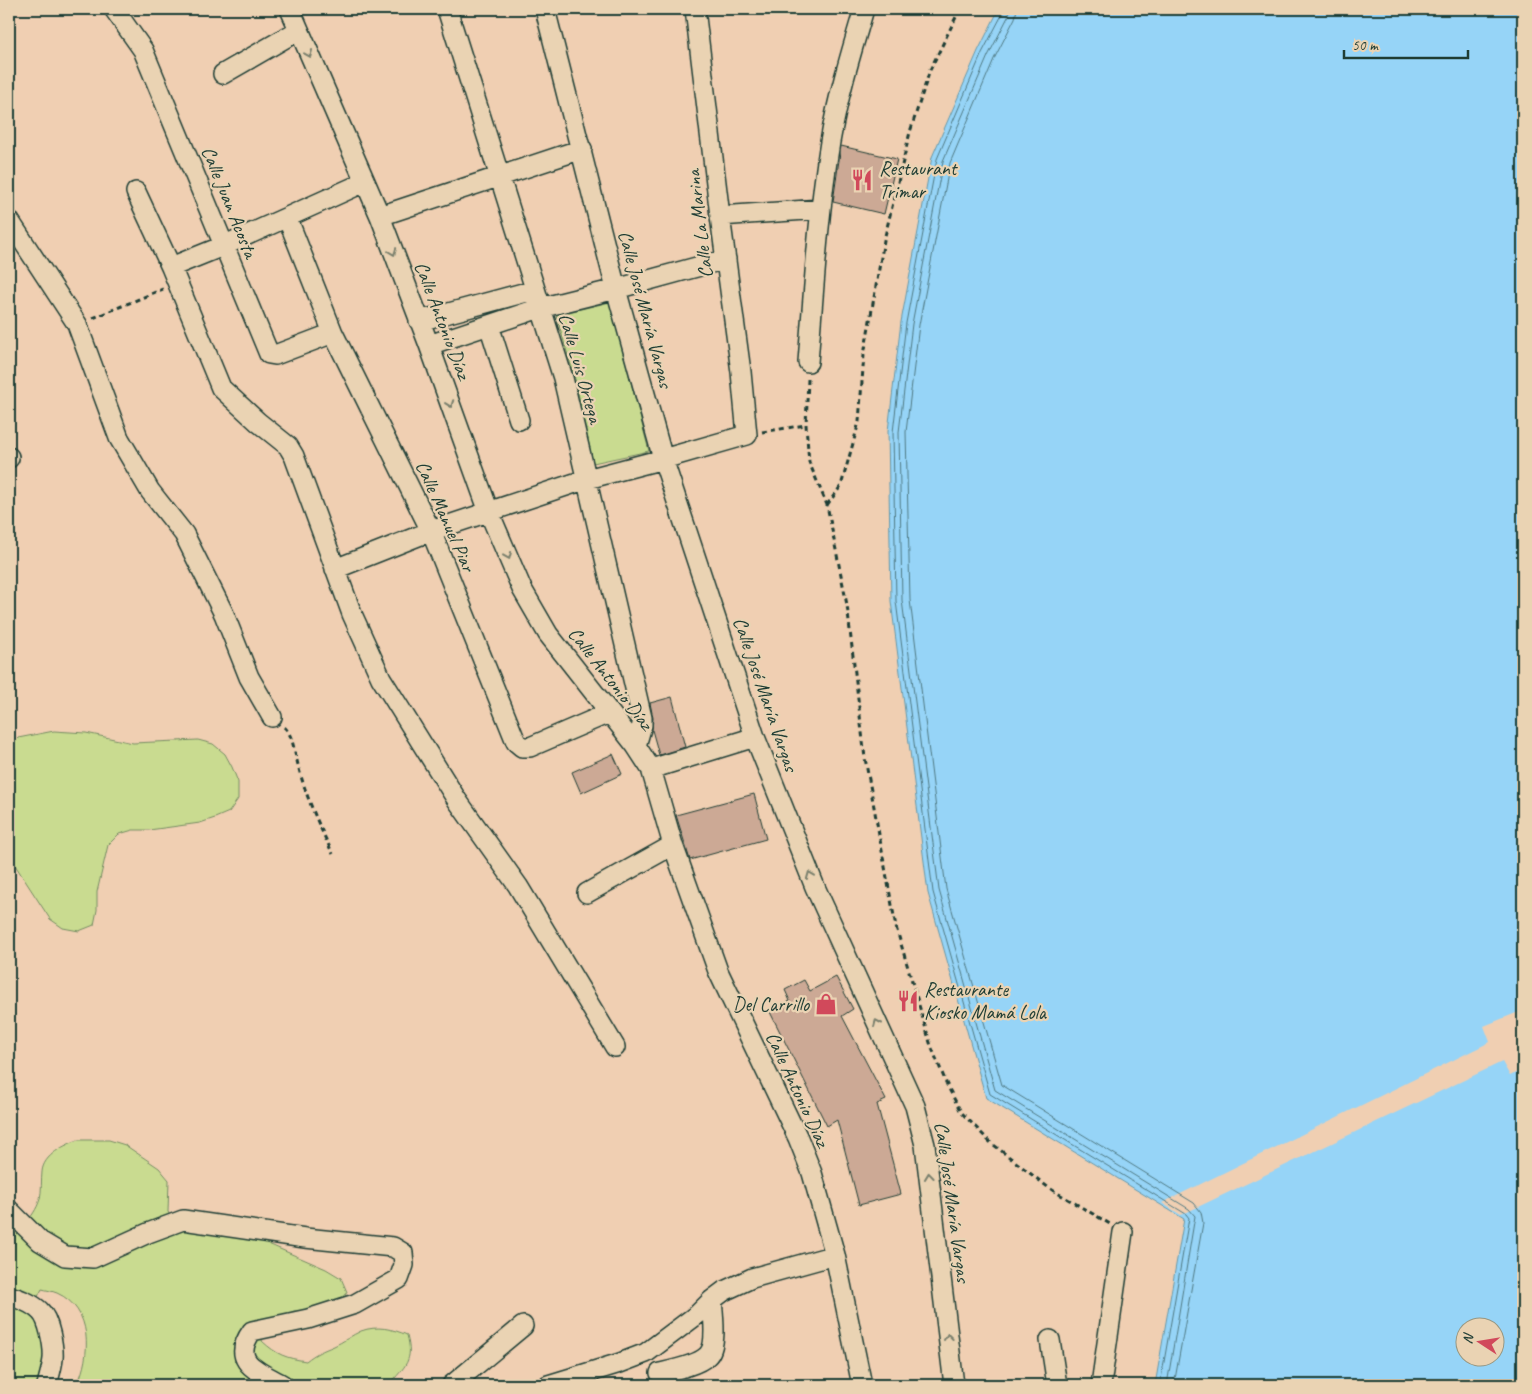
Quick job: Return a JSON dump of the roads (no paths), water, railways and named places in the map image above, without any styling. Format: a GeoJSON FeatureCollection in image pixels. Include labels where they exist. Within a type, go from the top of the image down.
{"type":"FeatureCollection","features":[{"type":"Feature","properties":{"kind":"street","name":"Calle Juan Acosta"},"geometry":{"type":"LineString","coordinates":[[114,9],[143,50],[269,354],[276,356],[333,333]]}},
{"type":"Feature","properties":{"kind":"street","name":"Calle Antonio Díaz"},"geometry":{"type":"LineString","coordinates":[[290,9],[380,216],[489,512],[522,589],[548,634],[636,746],[651,769],[673,846],[718,971],[798,1138],[812,1174],[836,1255],[862,1385]]}},
{"type":"Feature","properties":{"kind":"street","name":"Calle Luis Ortega"},"geometry":{"type":"LineString","coordinates":[[447,9],[563,378],[642,718],[636,746]]}},
{"type":"Feature","properties":{"kind":"street","name":"Calle José María Vargas"},"geometry":{"type":"LineString","coordinates":[[545,9],[616,289],[663,459],[755,737],[815,887],[915,1106],[921,1126],[925,1145],[954,1385]]}},
{"type":"Feature","properties":{"kind":"street","name":"Calle La Marina"},"geometry":{"type":"LineString","coordinates":[[663,459],[747,435],[741,372],[695,9]]}},
{"type":"Feature","properties":{"kind":"street"},"geometry":{"type":"LineString","coordinates":[[808,362],[815,261],[831,140],[845,70],[864,9]]}},
{"type":"Feature","properties":{"kind":"street"},"geometry":{"type":"LineString","coordinates":[[222,74],[299,30]]}},
{"type":"Feature","properties":{"kind":"street"},"geometry":{"type":"LineString","coordinates":[[380,216],[582,149]]}},
{"type":"Feature","properties":{"kind":"street"},"geometry":{"type":"LineString","coordinates":[[174,275],[223,246],[365,182]]}},
{"type":"Feature","properties":{"kind":"street"},"geometry":{"type":"LineString","coordinates":[[136,192],[174,275],[221,388],[288,446],[294,456],[352,614],[381,678],[457,800],[518,886],[615,1047]]}},
{"type":"Feature","properties":{"kind":"street"},"geometry":{"type":"LineString","coordinates":[[720,216],[821,209]]}},
{"type":"Feature","properties":{"kind":"street","name":"Calle Manuel Piar"},"geometry":{"type":"LineString","coordinates":[[287,217],[333,333],[431,530],[516,742],[522,747],[530,747],[609,712]]}},
{"type":"Feature","properties":{"kind":"street"},"geometry":{"type":"LineString","coordinates":[[9,220],[76,324],[119,438],[150,491],[184,534],[224,614],[249,677],[272,717]]}},
{"type":"Feature","properties":{"kind":"street"},"geometry":{"type":"LineString","coordinates":[[428,345],[540,308],[726,259]]}},
{"type":"Feature","properties":{"kind":"street"},"geometry":{"type":"LineString","coordinates":[[419,321],[534,290]]}},
{"type":"Feature","properties":{"kind":"street"},"geometry":{"type":"LineString","coordinates":[[489,325],[519,420]]}},
{"type":"Feature","properties":{"kind":"street"},"geometry":{"type":"LineString","coordinates":[[335,569],[431,530],[587,479],[663,459]]}},
{"type":"Feature","properties":{"kind":"street"},"geometry":{"type":"LineString","coordinates":[[651,769],[755,737]]}},
{"type":"Feature","properties":{"kind":"street"},"geometry":{"type":"LineString","coordinates":[[587,893],[673,846]]}},
{"type":"Feature","properties":{"kind":"street"},"geometry":{"type":"LineString","coordinates":[[9,1210],[40,1241],[66,1256],[92,1258],[183,1220],[305,1238],[393,1247],[403,1253],[404,1264],[399,1279],[355,1304],[308,1319],[252,1331],[242,1350],[246,1361],[255,1369],[283,1385]]}},
{"type":"Feature","properties":{"kind":"street"},"geometry":{"type":"LineString","coordinates":[[1101,1385],[1123,1232]]}},
{"type":"Feature","properties":{"kind":"street"},"geometry":{"type":"LineString","coordinates":[[548,1385],[646,1353],[698,1314],[724,1291],[752,1278],[836,1255]]}},
{"type":"Feature","properties":{"kind":"street"},"geometry":{"type":"LineString","coordinates":[[9,1296],[19,1299],[41,1312],[48,1328],[53,1353],[47,1385]]}},
{"type":"Feature","properties":{"kind":"street"},"geometry":{"type":"LineString","coordinates":[[660,1373],[697,1362],[707,1357],[710,1353],[714,1324],[712,1300]]}},
{"type":"Feature","properties":{"kind":"street"},"geometry":{"type":"LineString","coordinates":[[452,1385],[523,1326]]}},
{"type":"Feature","properties":{"kind":"street"},"geometry":{"type":"LineString","coordinates":[[1050,1340],[1057,1385]]}},
{"type":"Feature","properties":{"kind":"water"},"geometry":{"type":"Polygon","coordinates":[[[999,9],[1523,9],[1523,1385],[1155,1385],[1184,1219],[986,1098],[928,893],[891,601],[888,431],[901,322],[932,157],[978,51],[999,9]]]}},
{"type":"Feature","properties":{"kind":"place","name":"Restaurant Trimar"},"geometry":{"type":"Point","coordinates":[862,180]}},
{"type":"Feature","properties":{"kind":"place","name":"Restaurante Kiosko Mamá Lola"},"geometry":{"type":"Point","coordinates":[908,1001]}},
{"type":"Feature","properties":{"kind":"place","name":"Del Carrillo"},"geometry":{"type":"Point","coordinates":[826,1004]}}]}
